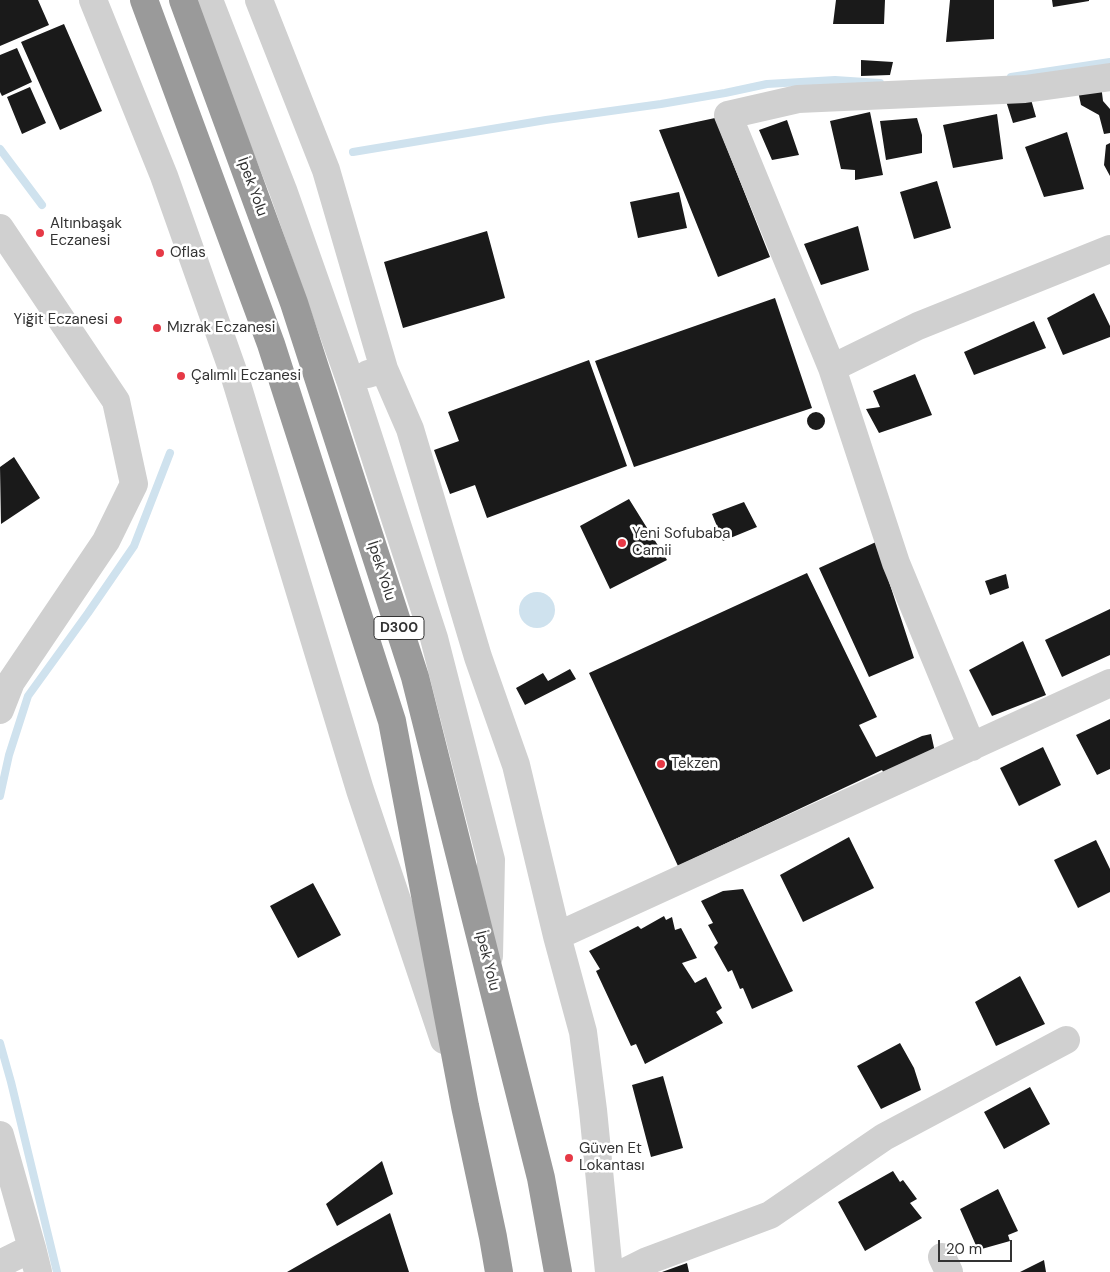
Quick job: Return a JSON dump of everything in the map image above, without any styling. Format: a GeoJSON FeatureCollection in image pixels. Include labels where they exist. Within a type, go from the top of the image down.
{"type":"FeatureCollection","features":[{"type":"Feature","properties":{"kind":"highway","name":"D300"},"geometry":{"type":"LineString","coordinates":[[144,0],[271,344],[392,721],[465,1106],[499,1272]]}},
{"type":"Feature","properties":{"kind":"highway","name":"İpek Yolu"},"geometry":{"type":"LineString","coordinates":[[183,0],[294,303],[415,677],[541,1178],[558,1272]]}},
{"type":"Feature","properties":{"kind":"highway"},"geometry":{"type":"LineString","coordinates":[[489,1272],[493,1237]]}},
{"type":"Feature","properties":{"kind":"street"},"geometry":{"type":"LineString","coordinates":[[93,0],[164,176],[232,370],[360,790],[465,1106]]}},
{"type":"Feature","properties":{"kind":"street"},"geometry":{"type":"LineString","coordinates":[[209,0],[284,190],[350,380],[434,638],[491,860],[489,967]]}},
{"type":"Feature","properties":{"kind":"street"},"geometry":{"type":"LineString","coordinates":[[259,0],[326,170],[384,369],[410,429],[478,657],[516,765],[557,936],[583,1032],[593,1110],[609,1272]]}},
{"type":"Feature","properties":{"kind":"street"},"geometry":{"type":"LineString","coordinates":[[972,747],[896,563],[832,368],[728,115],[798,98],[1025,89],[1110,77]]}},
{"type":"Feature","properties":{"kind":"street"},"geometry":{"type":"LineString","coordinates":[[0,228],[8,257],[116,401],[134,484],[106,541],[11,682],[0,710]]}},
{"type":"Feature","properties":{"kind":"street"},"geometry":{"type":"LineString","coordinates":[[832,368],[918,326],[1110,249]]}},
{"type":"Feature","properties":{"kind":"street"},"geometry":{"type":"LineString","coordinates":[[350,380],[384,369]]}},
{"type":"Feature","properties":{"kind":"street"},"geometry":{"type":"LineString","coordinates":[[557,936],[1110,683]]}},
{"type":"Feature","properties":{"kind":"street"},"geometry":{"type":"LineString","coordinates":[[625,1272],[647,1261],[770,1215],[884,1136],[1066,1040]]}},
{"type":"Feature","properties":{"kind":"street"},"geometry":{"type":"LineString","coordinates":[[0,1135],[35,1260],[0,1264]]}},
{"type":"Feature","properties":{"kind":"water"},"geometry":{"type":"Polygon","coordinates":[[[537,592],[549,598],[555,610],[549,622],[537,628],[525,622],[519,610],[525,598],[537,592]]]}},
{"type":"Feature","properties":{"kind":"building"},"geometry":{"type":"Polygon","coordinates":[[[0,0],[38,0],[49,25],[0,46],[0,0]]]}},
{"type":"Feature","properties":{"kind":"building"},"geometry":{"type":"Polygon","coordinates":[[[836,0],[885,0],[884,24],[833,24],[836,0]]]}},
{"type":"Feature","properties":{"kind":"building"},"geometry":{"type":"Polygon","coordinates":[[[950,0],[994,0],[994,39],[946,42],[950,0]]]}},
{"type":"Feature","properties":{"kind":"building"},"geometry":{"type":"Polygon","coordinates":[[[1052,0],[1089,0],[1089,1],[1053,7],[1052,0]]]}},
{"type":"Feature","properties":{"kind":"building"},"geometry":{"type":"Polygon","coordinates":[[[64,24],[102,111],[60,130],[21,42],[64,24]]]}},
{"type":"Feature","properties":{"kind":"building"},"geometry":{"type":"Polygon","coordinates":[[[17,48],[32,82],[2,96],[0,92],[0,55],[17,48]]]}},
{"type":"Feature","properties":{"kind":"building"},"geometry":{"type":"Polygon","coordinates":[[[861,60],[893,62],[890,75],[861,76],[861,60]]]}},
{"type":"Feature","properties":{"kind":"building"},"geometry":{"type":"Polygon","coordinates":[[[1101,85],[1103,101],[1110,109],[1110,133],[1104,134],[1099,115],[1081,105],[1078,91],[1101,85]]]}},
{"type":"Feature","properties":{"kind":"building"},"geometry":{"type":"Polygon","coordinates":[[[30,87],[46,123],[22,134],[7,97],[30,87]]]}},
{"type":"Feature","properties":{"kind":"building"},"geometry":{"type":"Polygon","coordinates":[[[1030,96],[1036,117],[1013,123],[1006,101],[1030,96]]]}},
{"type":"Feature","properties":{"kind":"building"},"geometry":{"type":"Polygon","coordinates":[[[870,112],[883,175],[855,180],[855,170],[841,169],[830,121],[870,112]]]}},
{"type":"Feature","properties":{"kind":"building"},"geometry":{"type":"Polygon","coordinates":[[[997,114],[1003,159],[953,168],[943,125],[997,114]]]}},
{"type":"Feature","properties":{"kind":"building"},"geometry":{"type":"Polygon","coordinates":[[[715,118],[770,257],[718,277],[659,130],[715,118]]]}},
{"type":"Feature","properties":{"kind":"building"},"geometry":{"type":"Polygon","coordinates":[[[917,118],[922,135],[922,153],[886,160],[880,121],[917,118]]]}},
{"type":"Feature","properties":{"kind":"building"},"geometry":{"type":"Polygon","coordinates":[[[787,120],[799,155],[772,160],[759,130],[787,120]]]}},
{"type":"Feature","properties":{"kind":"building"},"geometry":{"type":"Polygon","coordinates":[[[1067,132],[1084,189],[1044,197],[1025,147],[1067,132]]]}},
{"type":"Feature","properties":{"kind":"building"},"geometry":{"type":"Polygon","coordinates":[[[1110,143],[1110,176],[1104,165],[1106,145],[1110,143]]]}},
{"type":"Feature","properties":{"kind":"building"},"geometry":{"type":"Polygon","coordinates":[[[937,181],[951,228],[914,239],[900,192],[937,181]]]}},
{"type":"Feature","properties":{"kind":"building"},"geometry":{"type":"Polygon","coordinates":[[[679,192],[687,228],[638,238],[630,202],[679,192]]]}},
{"type":"Feature","properties":{"kind":"building"},"geometry":{"type":"Polygon","coordinates":[[[858,226],[869,270],[821,285],[804,244],[858,226]]]}},
{"type":"Feature","properties":{"kind":"building"},"geometry":{"type":"Polygon","coordinates":[[[487,231],[505,298],[403,328],[384,262],[487,231]]]}},
{"type":"Feature","properties":{"kind":"building"},"geometry":{"type":"Polygon","coordinates":[[[1094,293],[1110,326],[1110,337],[1063,355],[1047,318],[1094,293]]]}},
{"type":"Feature","properties":{"kind":"building"},"geometry":{"type":"Polygon","coordinates":[[[775,298],[812,408],[634,467],[595,361],[775,298]]]}},
{"type":"Feature","properties":{"kind":"building"},"geometry":{"type":"Polygon","coordinates":[[[1034,321],[1046,348],[974,375],[964,352],[1034,321]]]}},
{"type":"Feature","properties":{"kind":"building"},"geometry":{"type":"Polygon","coordinates":[[[589,360],[627,466],[487,518],[475,485],[450,494],[434,450],[459,441],[448,412],[589,360]]]}},
{"type":"Feature","properties":{"kind":"building"},"geometry":{"type":"Polygon","coordinates":[[[915,374],[932,415],[879,433],[866,409],[880,407],[873,391],[915,374]]]}},
{"type":"Feature","properties":{"kind":"building"},"geometry":{"type":"Polygon","coordinates":[[[812,412],[820,412],[825,417],[823,428],[812,430],[807,425],[807,417],[812,412]]]}},
{"type":"Feature","properties":{"kind":"building"},"geometry":{"type":"Polygon","coordinates":[[[14,457],[40,498],[1,524],[0,467],[14,457]]]}},
{"type":"Feature","properties":{"kind":"building","name":"Yeni Sofubaba Camii"},"geometry":{"type":"Polygon","coordinates":[[[629,499],[667,560],[610,589],[580,526],[629,499]]]}},
{"type":"Feature","properties":{"kind":"building"},"geometry":{"type":"Polygon","coordinates":[[[744,502],[757,527],[723,541],[712,514],[744,502]]]}},
{"type":"Feature","properties":{"kind":"building"},"geometry":{"type":"Polygon","coordinates":[[[876,542],[914,658],[869,677],[819,568],[876,542]]]}},
{"type":"Feature","properties":{"kind":"building"},"geometry":{"type":"Polygon","coordinates":[[[807,573],[877,717],[859,725],[876,757],[922,736],[931,734],[935,752],[886,777],[882,770],[678,866],[589,673],[807,573]]]}},
{"type":"Feature","properties":{"kind":"building"},"geometry":{"type":"Polygon","coordinates":[[[1006,574],[1009,588],[990,595],[985,581],[1006,574]]]}},
{"type":"Feature","properties":{"kind":"building"},"geometry":{"type":"Polygon","coordinates":[[[1110,609],[1110,655],[1062,677],[1045,640],[1110,609]]]}},
{"type":"Feature","properties":{"kind":"building"},"geometry":{"type":"Polygon","coordinates":[[[1023,641],[1046,695],[992,716],[969,670],[1023,641]]]}},
{"type":"Feature","properties":{"kind":"building"},"geometry":{"type":"Polygon","coordinates":[[[570,669],[576,679],[525,705],[516,688],[543,673],[548,681],[570,669]]]}},
{"type":"Feature","properties":{"kind":"building"},"geometry":{"type":"Polygon","coordinates":[[[1110,719],[1110,769],[1097,775],[1076,735],[1110,719]]]}},
{"type":"Feature","properties":{"kind":"building"},"geometry":{"type":"Polygon","coordinates":[[[1043,747],[1061,785],[1019,806],[1000,768],[1043,747]]]}},
{"type":"Feature","properties":{"kind":"building"},"geometry":{"type":"Polygon","coordinates":[[[849,837],[874,888],[803,922],[780,875],[849,837]]]}},
{"type":"Feature","properties":{"kind":"building"},"geometry":{"type":"Polygon","coordinates":[[[1096,840],[1110,869],[1110,892],[1078,908],[1054,860],[1096,840]]]}},
{"type":"Feature","properties":{"kind":"building"},"geometry":{"type":"Polygon","coordinates":[[[313,883],[341,935],[298,958],[270,906],[313,883]]]}},
{"type":"Feature","properties":{"kind":"building"},"geometry":{"type":"Polygon","coordinates":[[[743,889],[793,991],[752,1009],[743,988],[740,989],[732,970],[728,972],[714,947],[718,943],[708,925],[713,923],[701,901],[723,891],[743,889]]]}},
{"type":"Feature","properties":{"kind":"building"},"geometry":{"type":"Polygon","coordinates":[[[664,916],[666,920],[672,917],[675,930],[681,928],[697,958],[682,963],[695,983],[706,977],[722,1008],[716,1012],[723,1023],[645,1064],[636,1044],[631,1046],[596,971],[600,969],[589,951],[638,926],[641,929],[664,916]]]}},
{"type":"Feature","properties":{"kind":"building"},"geometry":{"type":"Polygon","coordinates":[[[1020,976],[1045,1024],[996,1046],[975,1002],[1020,976]]]}},
{"type":"Feature","properties":{"kind":"building"},"geometry":{"type":"Polygon","coordinates":[[[900,1043],[914,1068],[921,1090],[881,1109],[857,1066],[900,1043]]]}},
{"type":"Feature","properties":{"kind":"building"},"geometry":{"type":"Polygon","coordinates":[[[663,1076],[683,1148],[651,1157],[632,1085],[663,1076]]]}},
{"type":"Feature","properties":{"kind":"building"},"geometry":{"type":"Polygon","coordinates":[[[1030,1087],[1050,1124],[1004,1149],[984,1112],[1030,1087]]]}},
{"type":"Feature","properties":{"kind":"building"},"geometry":{"type":"Polygon","coordinates":[[[382,1161],[393,1194],[337,1226],[326,1204],[382,1161]]]}},
{"type":"Feature","properties":{"kind":"building"},"geometry":{"type":"Polygon","coordinates":[[[893,1171],[900,1182],[903,1180],[917,1199],[910,1203],[922,1218],[865,1251],[838,1202],[893,1171]]]}},
{"type":"Feature","properties":{"kind":"building"},"geometry":{"type":"Polygon","coordinates":[[[998,1189],[1018,1231],[1008,1235],[1010,1241],[978,1250],[960,1209],[998,1189]]]}},
{"type":"Feature","properties":{"kind":"building"},"geometry":{"type":"Polygon","coordinates":[[[390,1213],[409,1272],[287,1272],[390,1213]]]}},
{"type":"Feature","properties":{"kind":"building"},"geometry":{"type":"Polygon","coordinates":[[[1044,1260],[1046,1272],[1020,1272],[1044,1260]]]}},
{"type":"Feature","properties":{"kind":"building"},"geometry":{"type":"Polygon","coordinates":[[[687,1263],[689,1272],[662,1272],[687,1263]]]}},
{"type":"Feature","properties":{"kind":"waterway"},"geometry":{"type":"LineString","coordinates":[[1011,77],[1110,62]]}},
{"type":"Feature","properties":{"kind":"waterway"},"geometry":{"type":"LineString","coordinates":[[353,152],[546,120],[661,104],[767,84],[835,80],[880,83]]}},
{"type":"Feature","properties":{"kind":"waterway"},"geometry":{"type":"LineString","coordinates":[[0,149],[42,205]]}},
{"type":"Feature","properties":{"kind":"waterway"},"geometry":{"type":"LineString","coordinates":[[0,796],[9,755],[28,696],[134,546],[170,453]]}},
{"type":"Feature","properties":{"kind":"waterway"},"geometry":{"type":"LineString","coordinates":[[0,1043],[57,1272]]}},
{"type":"Feature","properties":{"kind":"place","name":"Altınbaşak Eczanesi"},"geometry":{"type":"Point","coordinates":[40,233]}},
{"type":"Feature","properties":{"kind":"place","name":"Oflas"},"geometry":{"type":"Point","coordinates":[160,253]}},
{"type":"Feature","properties":{"kind":"place","name":"Yiğit Eczanesi"},"geometry":{"type":"Point","coordinates":[118,320]}},
{"type":"Feature","properties":{"kind":"place","name":"Mızrak Eczanesi"},"geometry":{"type":"Point","coordinates":[157,328]}},
{"type":"Feature","properties":{"kind":"place","name":"Çalımlı Eczanesi"},"geometry":{"type":"Point","coordinates":[181,376]}},
{"type":"Feature","properties":{"kind":"place","name":"Yeni Sofubaba Camii"},"geometry":{"type":"Point","coordinates":[622,543]}},
{"type":"Feature","properties":{"kind":"place","name":"Tekzen"},"geometry":{"type":"Point","coordinates":[661,764]}},
{"type":"Feature","properties":{"kind":"place","name":"Güven Et Lokantası"},"geometry":{"type":"Point","coordinates":[569,1158]}}]}
